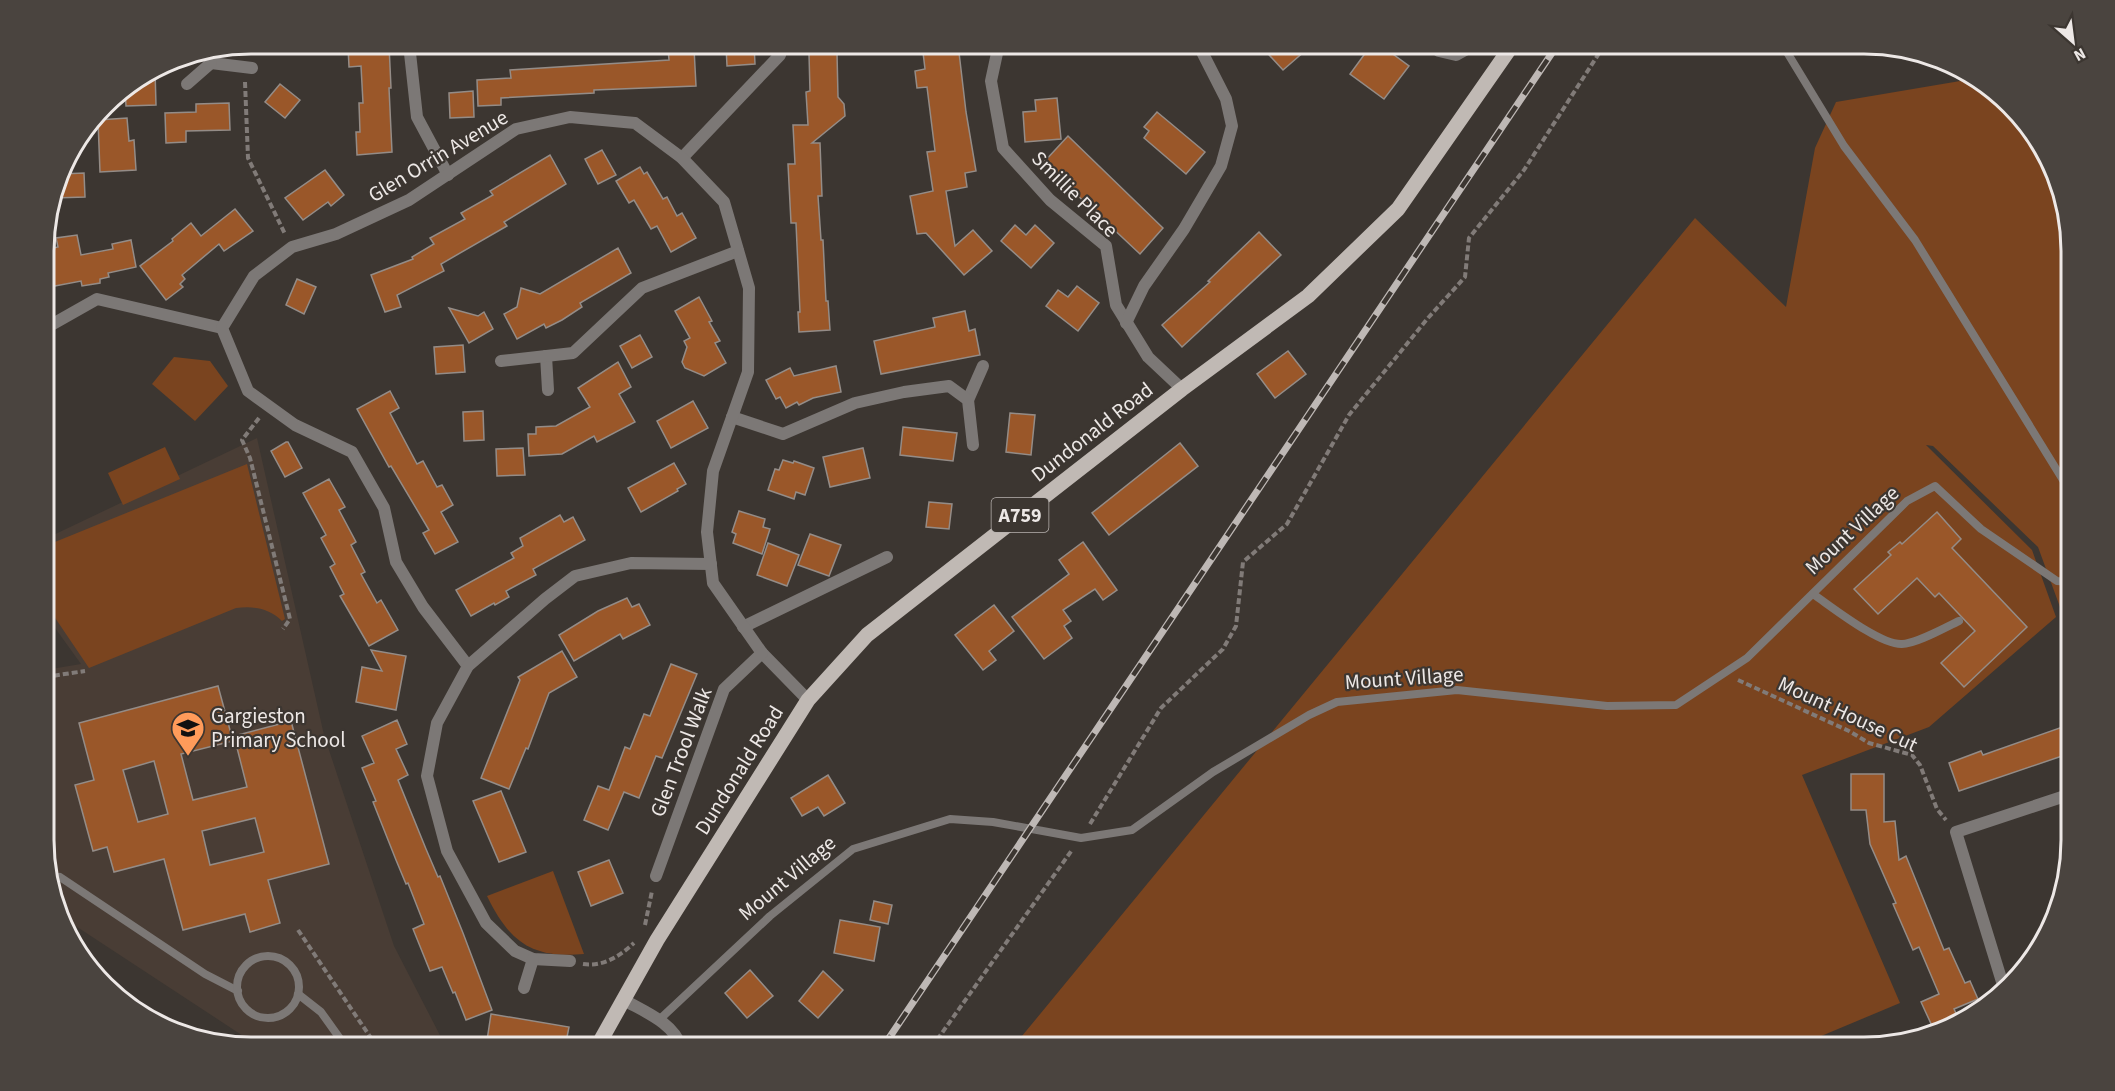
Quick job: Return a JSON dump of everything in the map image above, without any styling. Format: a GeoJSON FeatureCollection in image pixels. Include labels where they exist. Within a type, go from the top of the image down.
{"type":"FeatureCollection","features":[{"type":"Feature","properties":{"kind":"main road","name":"Dundonald Road"},"geometry":{"type":"LineString","coordinates":[[603,1037],[624,1000],[650,935],[808,700],[867,635],[1182,389],[1308,296],[1398,209],[1506,54]]}},
{"type":"Feature","properties":{"kind":"street"},"geometry":{"type":"LineString","coordinates":[[410,54],[417,117],[448,175]]}},
{"type":"Feature","properties":{"kind":"street"},"geometry":{"type":"LineString","coordinates":[[682,158],[780,54]]}},
{"type":"Feature","properties":{"kind":"street","name":"Smillie Place"},"geometry":{"type":"LineString","coordinates":[[997,54],[991,81],[1004,148],[1050,200],[1106,246],[1116,305],[1148,357],[1182,389]]}},
{"type":"Feature","properties":{"kind":"street"},"geometry":{"type":"LineString","coordinates":[[1126,323],[1144,286],[1184,229],[1221,166],[1224,156],[1232,126],[1226,99],[1203,54]]}},
{"type":"Feature","properties":{"kind":"street"},"geometry":{"type":"LineString","coordinates":[[213,58],[247,67]]}},
{"type":"Feature","properties":{"kind":"street"},"geometry":{"type":"LineString","coordinates":[[187,84],[207,59]]}},
{"type":"Feature","properties":{"kind":"street","name":"Glen Orrin Avenue"},"geometry":{"type":"LineString","coordinates":[[222,328],[254,276],[292,247],[336,234],[409,200],[516,129],[570,117],[635,123],[682,158],[724,202],[749,288],[748,372],[713,471],[707,532],[713,584],[762,653],[808,700]]}},
{"type":"Feature","properties":{"kind":"street"},"geometry":{"type":"LineString","coordinates":[[501,361],[573,353],[642,288],[738,251]]}},
{"type":"Feature","properties":{"kind":"street"},"geometry":{"type":"LineString","coordinates":[[54,323],[97,299],[222,328],[248,391],[295,425],[352,452],[384,508],[396,562],[423,607],[468,666]]}},
{"type":"Feature","properties":{"kind":"street"},"geometry":{"type":"LineString","coordinates":[[546,356],[548,390]]}},
{"type":"Feature","properties":{"kind":"street"},"geometry":{"type":"LineString","coordinates":[[973,445],[968,400],[983,366]]}},
{"type":"Feature","properties":{"kind":"street"},"geometry":{"type":"LineString","coordinates":[[732,417],[783,434],[855,403],[904,392],[949,386],[968,400]]}},
{"type":"Feature","properties":{"kind":"street"},"geometry":{"type":"LineString","coordinates":[[743,627],[887,557]]}},
{"type":"Feature","properties":{"kind":"street"},"geometry":{"type":"LineString","coordinates":[[570,961],[533,959],[514,951],[486,923],[447,851],[427,776],[436,723],[468,666],[544,599],[575,576],[631,563],[711,564]]}},
{"type":"Feature","properties":{"kind":"street","name":"Glen Trool Walk"},"geometry":{"type":"LineString","coordinates":[[656,876],[724,689],[762,653]]}},
{"type":"Feature","properties":{"kind":"street"},"geometry":{"type":"LineString","coordinates":[[2002,980],[1956,832],[2061,797]]}},
{"type":"Feature","properties":{"kind":"street"},"geometry":{"type":"LineString","coordinates":[[524,988],[533,959]]}},
{"type":"Feature","properties":{"kind":"street"},"geometry":{"type":"LineString","coordinates":[[624,1000],[659,1020],[678,1037]]}},
{"type":"Feature","properties":{"kind":"lane"},"geometry":{"type":"LineString","coordinates":[[1788,54],[1844,146],[1915,240],[2061,477]]}},
{"type":"Feature","properties":{"kind":"lane","name":"Mount Village"},"geometry":{"type":"LineString","coordinates":[[659,1020],[770,916],[853,849],[950,819],[993,822],[1081,838],[1132,830],[1213,772],[1309,715],[1337,702],[1457,690],[1607,706],[1676,705],[1747,658],[1907,501],[1935,486],[1980,530],[2057,581],[2061,581]]}},
{"type":"Feature","properties":{"kind":"lane"},"geometry":{"type":"LineString","coordinates":[[1813,594],[1880,638],[1902,644],[1927,636],[1959,621]]}},
{"type":"Feature","properties":{"kind":"lane"},"geometry":{"type":"LineString","coordinates":[[60,877],[205,974],[237,991]]}},
{"type":"Feature","properties":{"kind":"lane"},"geometry":{"type":"LineString","coordinates":[[276,957],[286,961],[295,971],[299,981],[298,994],[294,1004],[283,1014],[263,1017],[253,1014],[240,1000],[237,991],[238,980],[247,964],[256,958],[276,957]]}},
{"type":"Feature","properties":{"kind":"lane"},"geometry":{"type":"LineString","coordinates":[[298,994],[321,1012],[339,1037]]}},
{"type":"Feature","properties":{"kind":"path"},"geometry":{"type":"LineString","coordinates":[[939,1037],[1081,838],[1161,708],[1223,650],[1236,626],[1243,562],[1287,524],[1349,415],[1428,318],[1465,277],[1469,238],[1524,170],[1599,54]]}},
{"type":"Feature","properties":{"kind":"path"},"geometry":{"type":"LineString","coordinates":[[247,67],[248,159],[292,247]]}},
{"type":"Feature","properties":{"kind":"path"},"geometry":{"type":"LineString","coordinates":[[268,406],[242,440],[250,458],[290,619],[283,629]]}},
{"type":"Feature","properties":{"kind":"path"},"geometry":{"type":"LineString","coordinates":[[54,676],[85,671]]}},
{"type":"Feature","properties":{"kind":"path","name":"Mount House Cut"},"geometry":{"type":"LineString","coordinates":[[1724,674],[1849,731],[1869,743],[1912,754],[1920,765],[1937,809],[1956,832]]}},
{"type":"Feature","properties":{"kind":"path"},"geometry":{"type":"LineString","coordinates":[[570,961],[594,966],[625,952],[650,935],[647,909],[656,876]]}},
{"type":"Feature","properties":{"kind":"path"},"geometry":{"type":"LineString","coordinates":[[298,930],[371,1037]]}},
{"type":"Feature","properties":{"kind":"shaded area"},"geometry":{"type":"Polygon","coordinates":[[[1964,80],[2003,112],[2035,152],[2054,200],[2061,251],[2061,610],[2038,547],[1933,446],[1926,445],[2032,550],[2056,617],[1929,727],[1802,775],[1900,1003],[1819,1037],[1021,1037],[1695,218],[1786,307],[1815,148],[1836,102],[1964,80]]]}},
{"type":"Feature","properties":{"kind":"shaded area"},"geometry":{"type":"Polygon","coordinates":[[[174,357],[210,361],[228,386],[195,421],[152,384],[174,357]]]}},
{"type":"Feature","properties":{"kind":"shaded area","name":"Gargieston Primary School"},"geometry":{"type":"Polygon","coordinates":[[[257,438],[324,735],[394,946],[441,1037],[244,1036],[73,924],[61,891],[54,840],[54,668],[81,664],[54,626],[54,535],[257,438]]]}},
{"type":"Feature","properties":{"kind":"shaded area"},"geometry":{"type":"Polygon","coordinates":[[[165,447],[180,479],[123,505],[108,473],[165,447]]]}},
{"type":"Feature","properties":{"kind":"shaded area"},"geometry":{"type":"Polygon","coordinates":[[[247,464],[285,619],[282,621],[272,613],[261,609],[236,608],[89,668],[54,616],[54,542],[247,464]]]}},
{"type":"Feature","properties":{"kind":"shaded area"},"geometry":{"type":"Polygon","coordinates":[[[553,871],[584,954],[550,953],[524,944],[504,925],[487,896],[553,871]]]}},
{"type":"Feature","properties":{"kind":"building"},"geometry":{"type":"Polygon","coordinates":[[[348,54],[389,54],[392,152],[357,155],[356,132],[360,132],[359,103],[363,103],[361,66],[349,67],[348,54]]]}},
{"type":"Feature","properties":{"kind":"building"},"geometry":{"type":"Polygon","coordinates":[[[668,54],[694,54],[696,86],[594,90],[594,93],[501,98],[501,105],[478,106],[477,80],[511,78],[510,70],[669,60],[668,54]]]}},
{"type":"Feature","properties":{"kind":"building"},"geometry":{"type":"Polygon","coordinates":[[[726,54],[754,54],[755,64],[727,66],[726,54]]]}},
{"type":"Feature","properties":{"kind":"building"},"geometry":{"type":"Polygon","coordinates":[[[809,54],[837,54],[838,97],[844,104],[845,116],[812,143],[820,143],[822,196],[818,196],[830,330],[799,332],[796,223],[791,223],[788,164],[795,164],[793,125],[808,125],[806,92],[810,91],[809,54]]]}},
{"type":"Feature","properties":{"kind":"building"},"geometry":{"type":"Polygon","coordinates":[[[923,54],[959,54],[976,171],[965,173],[967,187],[946,191],[955,246],[973,230],[992,251],[964,275],[926,233],[917,234],[910,196],[933,191],[927,152],[935,151],[927,87],[917,88],[915,71],[925,69],[923,54]]]}},
{"type":"Feature","properties":{"kind":"building"},"geometry":{"type":"Polygon","coordinates":[[[1268,54],[1301,54],[1283,70],[1268,54]]]}},
{"type":"Feature","properties":{"kind":"building"},"geometry":{"type":"Polygon","coordinates":[[[1365,54],[1393,54],[1409,66],[1384,99],[1350,74],[1365,54]]]}},
{"type":"Feature","properties":{"kind":"building"},"geometry":{"type":"Polygon","coordinates":[[[155,78],[156,105],[126,106],[126,99],[155,78]]]}},
{"type":"Feature","properties":{"kind":"building"},"geometry":{"type":"Polygon","coordinates":[[[280,84],[300,100],[285,118],[265,102],[280,84]]]}},
{"type":"Feature","properties":{"kind":"building"},"geometry":{"type":"Polygon","coordinates":[[[473,91],[474,117],[450,118],[449,93],[473,91]]]}},
{"type":"Feature","properties":{"kind":"building"},"geometry":{"type":"Polygon","coordinates":[[[1057,98],[1061,139],[1025,142],[1023,112],[1036,111],[1035,100],[1057,98]]]}},
{"type":"Feature","properties":{"kind":"building"},"geometry":{"type":"Polygon","coordinates":[[[229,103],[230,130],[186,131],[186,142],[166,143],[165,113],[196,112],[196,104],[229,103]]]}},
{"type":"Feature","properties":{"kind":"building"},"geometry":{"type":"Polygon","coordinates":[[[1157,112],[1205,152],[1186,174],[1144,138],[1149,131],[1144,127],[1157,112]]]}},
{"type":"Feature","properties":{"kind":"building"},"geometry":{"type":"Polygon","coordinates":[[[127,118],[129,141],[134,140],[136,170],[100,172],[98,127],[104,120],[127,118]]]}},
{"type":"Feature","properties":{"kind":"building"},"geometry":{"type":"Polygon","coordinates":[[[1068,136],[1163,228],[1140,254],[1043,163],[1068,136]]]}},
{"type":"Feature","properties":{"kind":"building"},"geometry":{"type":"Polygon","coordinates":[[[602,150],[616,175],[598,184],[585,159],[602,150]]]}},
{"type":"Feature","properties":{"kind":"building"},"geometry":{"type":"Polygon","coordinates":[[[550,155],[566,184],[504,222],[507,226],[441,264],[444,271],[397,295],[401,307],[385,312],[371,275],[413,259],[412,257],[434,244],[430,238],[465,219],[461,213],[493,195],[490,191],[550,155]]]}},
{"type":"Feature","properties":{"kind":"building"},"geometry":{"type":"Polygon","coordinates":[[[640,167],[644,174],[647,172],[663,199],[667,197],[677,216],[682,213],[696,238],[671,252],[657,226],[651,229],[634,200],[629,203],[616,181],[640,167]]]}},
{"type":"Feature","properties":{"kind":"building"},"geometry":{"type":"Polygon","coordinates":[[[325,170],[344,195],[331,206],[328,202],[303,220],[285,198],[325,170]]]}},
{"type":"Feature","properties":{"kind":"building"},"geometry":{"type":"Polygon","coordinates":[[[84,173],[85,197],[62,198],[70,174],[84,173]]]}},
{"type":"Feature","properties":{"kind":"building"},"geometry":{"type":"Polygon","coordinates":[[[235,209],[253,231],[224,251],[219,244],[182,275],[185,279],[180,284],[183,287],[166,300],[140,266],[173,241],[172,239],[191,223],[201,236],[235,209]]]}},
{"type":"Feature","properties":{"kind":"building"},"geometry":{"type":"Polygon","coordinates":[[[1015,225],[1026,235],[1035,225],[1054,243],[1031,268],[1001,241],[1015,225]]]}},
{"type":"Feature","properties":{"kind":"building"},"geometry":{"type":"Polygon","coordinates":[[[1259,232],[1281,255],[1182,347],[1162,325],[1210,282],[1208,281],[1259,232]]]}},
{"type":"Feature","properties":{"kind":"building"},"geometry":{"type":"Polygon","coordinates":[[[77,235],[81,255],[113,249],[112,244],[131,240],[136,267],[108,273],[109,277],[100,279],[100,283],[82,286],[81,281],[54,286],[54,248],[58,247],[56,238],[77,235]]]}},
{"type":"Feature","properties":{"kind":"building"},"geometry":{"type":"Polygon","coordinates":[[[618,248],[631,273],[580,303],[582,307],[562,320],[546,328],[544,324],[517,339],[504,314],[517,307],[521,288],[540,294],[618,248]]]}},
{"type":"Feature","properties":{"kind":"building"},"geometry":{"type":"Polygon","coordinates":[[[297,279],[316,287],[304,314],[286,305],[297,279]]]}},
{"type":"Feature","properties":{"kind":"building"},"geometry":{"type":"Polygon","coordinates":[[[1077,286],[1099,303],[1078,331],[1046,306],[1058,290],[1068,297],[1077,286]]]}},
{"type":"Feature","properties":{"kind":"building"},"geometry":{"type":"Polygon","coordinates":[[[699,297],[712,321],[709,322],[720,341],[715,343],[726,363],[704,376],[685,368],[682,362],[687,347],[684,341],[690,338],[675,311],[699,297]]]}},
{"type":"Feature","properties":{"kind":"building"},"geometry":{"type":"Polygon","coordinates":[[[449,308],[478,316],[484,312],[493,329],[469,343],[449,308]]]}},
{"type":"Feature","properties":{"kind":"building"},"geometry":{"type":"Polygon","coordinates":[[[965,311],[969,331],[975,329],[980,355],[881,374],[874,341],[935,327],[933,318],[965,311]]]}},
{"type":"Feature","properties":{"kind":"building"},"geometry":{"type":"Polygon","coordinates":[[[640,335],[652,357],[632,368],[620,346],[640,335]]]}},
{"type":"Feature","properties":{"kind":"building"},"geometry":{"type":"Polygon","coordinates":[[[463,345],[465,372],[436,374],[434,347],[463,345]]]}},
{"type":"Feature","properties":{"kind":"building"},"geometry":{"type":"Polygon","coordinates":[[[1288,351],[1306,374],[1275,398],[1257,374],[1288,351]]]}},
{"type":"Feature","properties":{"kind":"building"},"geometry":{"type":"Polygon","coordinates":[[[618,362],[631,387],[619,394],[635,422],[597,442],[594,436],[562,454],[529,456],[528,434],[536,434],[536,427],[556,426],[590,407],[578,388],[618,362]]]}},
{"type":"Feature","properties":{"kind":"building"},"geometry":{"type":"Polygon","coordinates":[[[836,366],[841,392],[813,398],[799,405],[797,402],[786,408],[780,397],[776,399],[766,380],[790,368],[794,376],[836,366]]]}},
{"type":"Feature","properties":{"kind":"building"},"geometry":{"type":"Polygon","coordinates":[[[390,391],[399,408],[390,413],[417,464],[423,461],[437,487],[442,485],[453,505],[441,512],[458,542],[435,554],[423,533],[429,530],[391,466],[389,467],[357,409],[390,391]]]}},
{"type":"Feature","properties":{"kind":"building"},"geometry":{"type":"Polygon","coordinates":[[[693,401],[708,428],[671,448],[657,421],[693,401]]]}},
{"type":"Feature","properties":{"kind":"building"},"geometry":{"type":"Polygon","coordinates":[[[483,411],[484,440],[464,441],[463,412],[483,411]]]}},
{"type":"Feature","properties":{"kind":"building"},"geometry":{"type":"Polygon","coordinates":[[[1010,413],[1035,415],[1031,455],[1006,452],[1010,413]]]}},
{"type":"Feature","properties":{"kind":"building"},"geometry":{"type":"Polygon","coordinates":[[[903,427],[957,433],[953,461],[900,455],[903,427]]]}},
{"type":"Feature","properties":{"kind":"building"},"geometry":{"type":"Polygon","coordinates":[[[286,442],[302,468],[285,477],[271,451],[286,442]]]}},
{"type":"Feature","properties":{"kind":"building"},"geometry":{"type":"Polygon","coordinates":[[[1180,443],[1198,466],[1109,535],[1092,513],[1180,443]]]}},
{"type":"Feature","properties":{"kind":"building"},"geometry":{"type":"Polygon","coordinates":[[[523,448],[525,475],[497,476],[496,449],[523,448]]]}},
{"type":"Feature","properties":{"kind":"building"},"geometry":{"type":"Polygon","coordinates":[[[863,448],[870,478],[830,487],[823,457],[863,448]]]}},
{"type":"Feature","properties":{"kind":"building"},"geometry":{"type":"Polygon","coordinates":[[[783,460],[814,468],[805,495],[796,492],[794,499],[768,490],[775,469],[779,470],[783,460]]]}},
{"type":"Feature","properties":{"kind":"building"},"geometry":{"type":"Polygon","coordinates":[[[674,463],[686,484],[641,512],[628,488],[674,463]]]}},
{"type":"Feature","properties":{"kind":"building"},"geometry":{"type":"Polygon","coordinates":[[[329,479],[345,507],[339,510],[356,542],[351,545],[365,572],[361,574],[377,603],[381,600],[398,630],[369,646],[340,596],[344,594],[330,567],[335,564],[321,538],[326,535],[303,493],[329,479]]]}},
{"type":"Feature","properties":{"kind":"building"},"geometry":{"type":"Polygon","coordinates":[[[929,502],[952,504],[949,529],[926,527],[929,502]]]}},
{"type":"Feature","properties":{"kind":"building"},"geometry":{"type":"Polygon","coordinates":[[[739,511],[765,519],[763,527],[770,529],[762,554],[733,543],[736,534],[732,532],[739,511]]]}},
{"type":"Feature","properties":{"kind":"building"},"geometry":{"type":"Polygon","coordinates":[[[1937,512],[1961,539],[1952,548],[2027,627],[1964,687],[1941,663],[1975,631],[1939,593],[1935,597],[1917,578],[1878,614],[1854,589],[1891,555],[1888,552],[1900,542],[1902,544],[1937,512]]]}},
{"type":"Feature","properties":{"kind":"building"},"geometry":{"type":"Polygon","coordinates":[[[560,515],[564,522],[573,517],[585,540],[533,569],[536,575],[506,591],[509,597],[471,616],[456,590],[514,558],[511,553],[523,546],[520,538],[560,515]]]}},
{"type":"Feature","properties":{"kind":"building"},"geometry":{"type":"Polygon","coordinates":[[[810,534],[841,545],[829,576],[798,565],[810,534]]]}},
{"type":"Feature","properties":{"kind":"building"},"geometry":{"type":"Polygon","coordinates":[[[1083,542],[1117,590],[1103,600],[1095,589],[1063,610],[1071,621],[1064,626],[1072,638],[1044,659],[1012,617],[1069,574],[1059,560],[1083,542]]]}},
{"type":"Feature","properties":{"kind":"building"},"geometry":{"type":"Polygon","coordinates":[[[768,543],[799,555],[787,586],[757,575],[768,543]]]}},
{"type":"Feature","properties":{"kind":"building"},"geometry":{"type":"Polygon","coordinates":[[[627,598],[632,607],[639,604],[650,625],[623,639],[620,634],[574,661],[559,635],[598,611],[627,598]]]}},
{"type":"Feature","properties":{"kind":"building"},"geometry":{"type":"Polygon","coordinates":[[[994,605],[1014,631],[989,651],[996,660],[983,670],[955,635],[994,605]]]}},
{"type":"Feature","properties":{"kind":"building"},"geometry":{"type":"Polygon","coordinates":[[[371,650],[406,656],[396,710],[356,702],[362,667],[382,671],[371,650]]]}},
{"type":"Feature","properties":{"kind":"building"},"geometry":{"type":"Polygon","coordinates":[[[562,651],[577,677],[549,693],[528,749],[526,748],[509,789],[481,778],[520,680],[518,677],[562,651]]]}},
{"type":"Feature","properties":{"kind":"building"},"geometry":{"type":"Polygon","coordinates":[[[671,664],[697,674],[662,758],[656,756],[639,798],[624,792],[608,830],[584,820],[598,786],[609,790],[625,747],[630,749],[644,714],[650,716],[671,664]]]}},
{"type":"Feature","properties":{"kind":"building"},"geometry":{"type":"Polygon","coordinates":[[[218,686],[233,741],[181,754],[193,800],[247,787],[234,736],[291,721],[329,864],[268,880],[280,923],[250,932],[245,914],[183,930],[164,859],[114,872],[107,847],[93,851],[75,785],[94,780],[79,723],[218,686]],[[154,761],[123,770],[138,822],[168,814],[154,761]],[[255,818],[202,831],[210,865],[264,852],[255,818]]]}},
{"type":"Feature","properties":{"kind":"building"},"geometry":{"type":"Polygon","coordinates":[[[397,720],[407,744],[396,749],[408,775],[398,780],[438,877],[440,876],[492,1010],[466,1020],[442,967],[430,971],[413,929],[424,924],[396,860],[362,768],[374,763],[362,736],[397,720]]]}},
{"type":"Feature","properties":{"kind":"building"},"geometry":{"type":"Polygon","coordinates":[[[2061,728],[2061,756],[1959,791],[1949,763],[1981,751],[1983,755],[2061,728]]]}},
{"type":"Feature","properties":{"kind":"building"},"geometry":{"type":"Polygon","coordinates":[[[1851,774],[1884,774],[1884,822],[1895,821],[1899,860],[1906,856],[1944,950],[1949,948],[1965,983],[1970,981],[1978,999],[1954,1009],[1956,1014],[1932,1025],[1921,1002],[1939,994],[1919,947],[1913,950],[1893,904],[1896,903],[1870,844],[1866,810],[1851,810],[1851,774]]]}},
{"type":"Feature","properties":{"kind":"building"},"geometry":{"type":"Polygon","coordinates":[[[828,775],[845,803],[824,816],[818,807],[802,816],[791,798],[828,775]]]}},
{"type":"Feature","properties":{"kind":"building"},"geometry":{"type":"Polygon","coordinates":[[[501,791],[526,852],[499,862],[473,801],[501,791]]]}},
{"type":"Feature","properties":{"kind":"building"},"geometry":{"type":"Polygon","coordinates":[[[609,860],[623,893],[591,906],[578,872],[609,860]]]}},
{"type":"Feature","properties":{"kind":"building"},"geometry":{"type":"Polygon","coordinates":[[[874,901],[892,905],[888,924],[870,920],[874,901]]]}},
{"type":"Feature","properties":{"kind":"building"},"geometry":{"type":"Polygon","coordinates":[[[840,920],[880,927],[874,961],[834,953],[840,920]]]}},
{"type":"Feature","properties":{"kind":"building"},"geometry":{"type":"Polygon","coordinates":[[[750,970],[773,996],[747,1018],[725,993],[750,970]]]}},
{"type":"Feature","properties":{"kind":"building"},"geometry":{"type":"Polygon","coordinates":[[[823,971],[843,990],[818,1018],[799,1001],[823,971]]]}},
{"type":"Feature","properties":{"kind":"building"},"geometry":{"type":"Polygon","coordinates":[[[491,1014],[569,1027],[567,1037],[488,1037],[491,1014]]]}},
{"type":"Feature","properties":{"kind":"railway"},"geometry":{"type":"LineString","coordinates":[[890,1037],[1551,54]]}},
{"type":"Feature","properties":{"kind":"place","name":"Gargieston Primary School"},"geometry":{"type":"Point","coordinates":[188,757]}}]}
